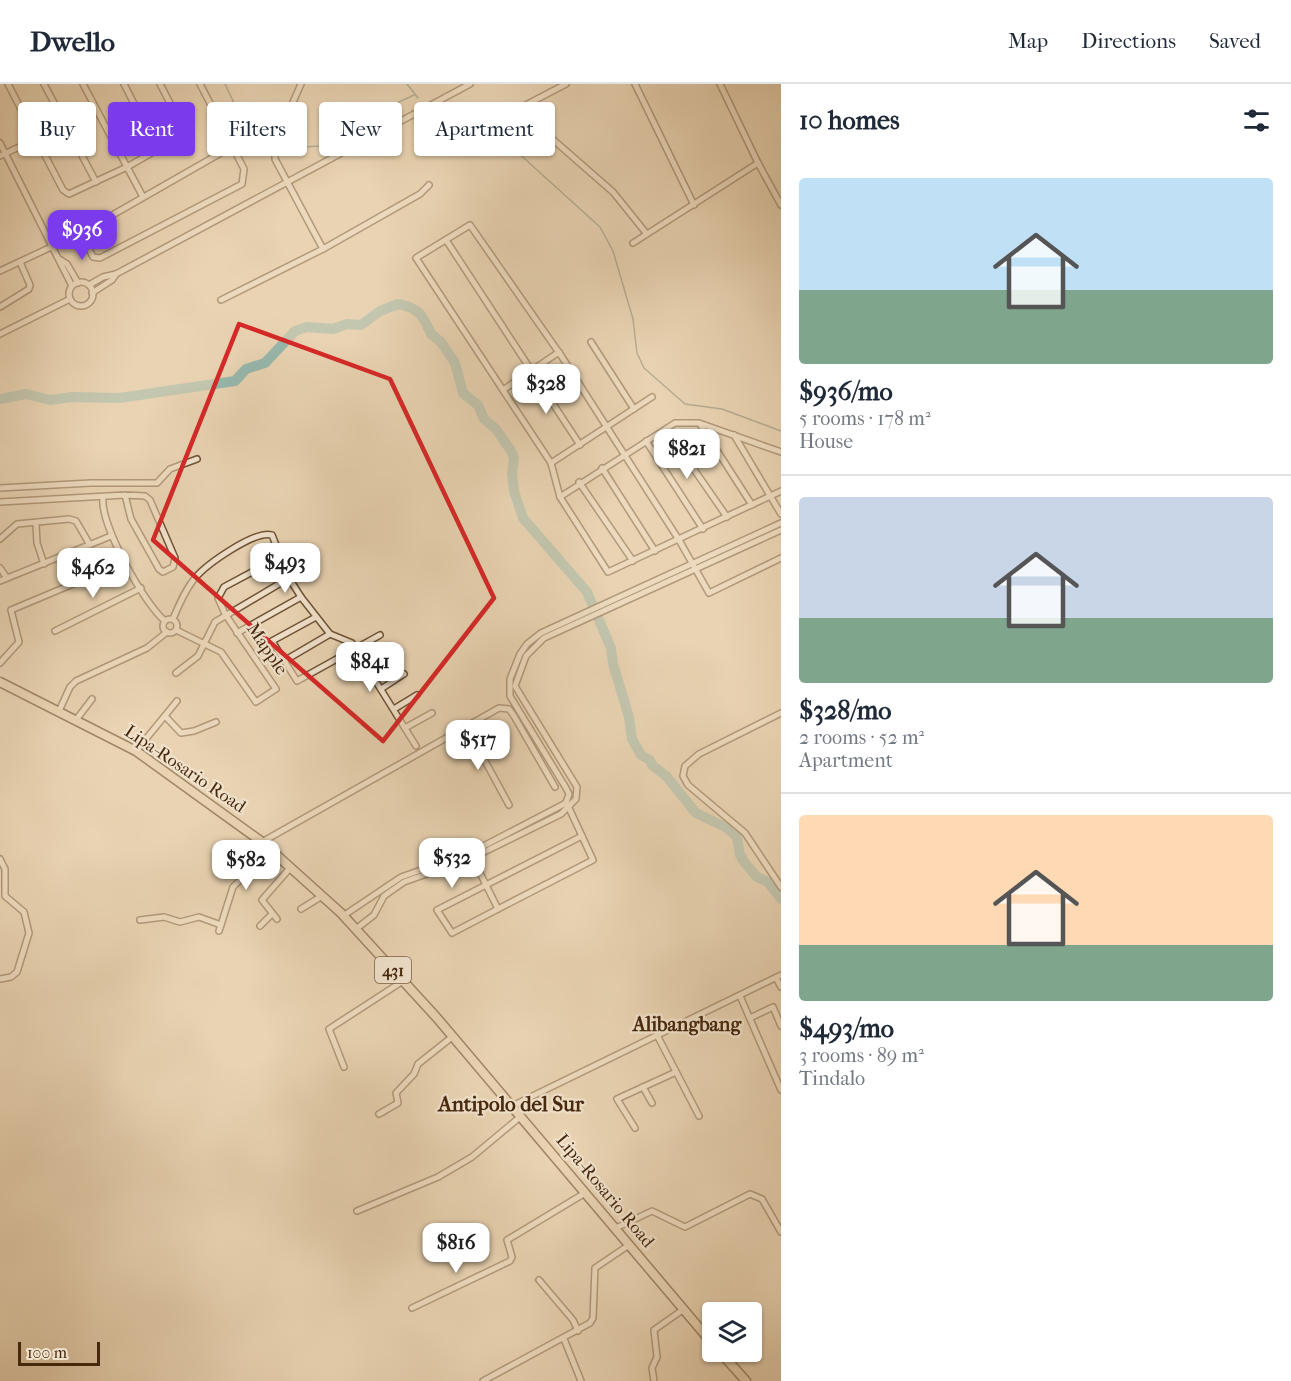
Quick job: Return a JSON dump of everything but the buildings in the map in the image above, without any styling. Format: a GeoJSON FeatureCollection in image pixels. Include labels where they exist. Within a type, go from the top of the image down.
{"type":"FeatureCollection","features":[{"type":"Feature","properties":{"kind":"main road","name":"Lipa-Rosario Road"},"geometry":{"type":"LineString","coordinates":[[0,682],[136,752],[262,842],[344,916],[512,1106],[702,1331]]}},
{"type":"Feature","properties":{"kind":"main road"},"geometry":{"type":"LineString","coordinates":[[729,1362],[746,1381]]}},
{"type":"Feature","properties":{"kind":"street"},"geometry":{"type":"LineString","coordinates":[[8,84],[18,103]]}},
{"type":"Feature","properties":{"kind":"street"},"geometry":{"type":"LineString","coordinates":[[44,84],[96,182]]}},
{"type":"Feature","properties":{"kind":"street"},"geometry":{"type":"LineString","coordinates":[[83,84],[143,197]]}},
{"type":"Feature","properties":{"kind":"street"},"geometry":{"type":"LineString","coordinates":[[124,84],[133,102]]}},
{"type":"Feature","properties":{"kind":"street"},"geometry":{"type":"LineString","coordinates":[[160,84],[168,102]]}},
{"type":"Feature","properties":{"kind":"street"},"geometry":{"type":"LineString","coordinates":[[200,84],[210,102]]}},
{"type":"Feature","properties":{"kind":"street"},"geometry":{"type":"LineString","coordinates":[[301,84],[274,151],[275,159],[322,249]]}},
{"type":"Feature","properties":{"kind":"street"},"geometry":{"type":"LineString","coordinates":[[75,284],[88,285],[103,277],[116,274],[470,84]]}},
{"type":"Feature","properties":{"kind":"street"},"geometry":{"type":"LineString","coordinates":[[566,84],[518,109],[613,192],[646,233]]}},
{"type":"Feature","properties":{"kind":"street"},"geometry":{"type":"LineString","coordinates":[[635,84],[694,205]]}},
{"type":"Feature","properties":{"kind":"street"},"geometry":{"type":"LineString","coordinates":[[720,84],[781,205]]}},
{"type":"Feature","properties":{"kind":"street"},"geometry":{"type":"LineString","coordinates":[[0,143],[3,155],[61,260],[68,264],[75,284],[70,299],[0,334]]}},
{"type":"Feature","properties":{"kind":"street"},"geometry":{"type":"LineString","coordinates":[[3,155],[18,147]]}},
{"type":"Feature","properties":{"kind":"street"},"geometry":{"type":"LineString","coordinates":[[46,156],[66,193],[75,193],[145,156]]}},
{"type":"Feature","properties":{"kind":"street"},"geometry":{"type":"LineString","coordinates":[[0,271],[81,233],[215,156]]}},
{"type":"Feature","properties":{"kind":"street"},"geometry":{"type":"LineString","coordinates":[[81,233],[93,257],[100,258],[242,184],[245,175],[238,156]]}},
{"type":"Feature","properties":{"kind":"street"},"geometry":{"type":"LineString","coordinates":[[633,243],[758,163]]}},
{"type":"Feature","properties":{"kind":"street"},"geometry":{"type":"LineString","coordinates":[[221,300],[322,249],[420,194],[429,184]]}},
{"type":"Feature","properties":{"kind":"street"},"geometry":{"type":"LineString","coordinates":[[781,491],[679,540],[608,572],[560,497],[551,463],[416,258],[470,225],[559,352],[679,540],[709,593],[781,558]]}},
{"type":"Feature","properties":{"kind":"street"},"geometry":{"type":"LineString","coordinates":[[446,240],[530,372],[580,445]]}},
{"type":"Feature","properties":{"kind":"street"},"geometry":{"type":"LineString","coordinates":[[0,307],[29,290],[30,285],[20,262]]}},
{"type":"Feature","properties":{"kind":"street"},"geometry":{"type":"LineString","coordinates":[[92,293],[112,280],[116,274]]}},
{"type":"Feature","properties":{"kind":"street"},"geometry":{"type":"LineString","coordinates":[[70,299],[75,304],[85,305],[91,300],[92,293],[88,285]]}},
{"type":"Feature","properties":{"kind":"street"},"geometry":{"type":"LineString","coordinates":[[591,342],[634,409]]}},
{"type":"Feature","properties":{"kind":"street"},"geometry":{"type":"LineString","coordinates":[[503,390],[559,352]]}},
{"type":"Feature","properties":{"kind":"street"},"geometry":{"type":"LineString","coordinates":[[551,463],[652,397]]}},
{"type":"Feature","properties":{"kind":"street"},"geometry":{"type":"LineString","coordinates":[[560,497],[579,482],[675,423],[699,423],[781,452]]}},
{"type":"Feature","properties":{"kind":"street"},"geometry":{"type":"LineString","coordinates":[[699,423],[752,505]]}},
{"type":"Feature","properties":{"kind":"street"},"geometry":{"type":"LineString","coordinates":[[666,429],[727,517]]}},
{"type":"Feature","properties":{"kind":"street"},"geometry":{"type":"LineString","coordinates":[[734,435],[781,514]]}},
{"type":"Feature","properties":{"kind":"street"},"geometry":{"type":"LineString","coordinates":[[646,441],[703,528]]}},
{"type":"Feature","properties":{"kind":"street"},"geometry":{"type":"LineString","coordinates":[[0,488],[91,483],[157,483],[170,469],[197,459]]}},
{"type":"Feature","properties":{"kind":"street"},"geometry":{"type":"LineString","coordinates":[[602,468],[655,551]]}},
{"type":"Feature","properties":{"kind":"street"},"geometry":{"type":"LineString","coordinates":[[579,482],[633,561]]}},
{"type":"Feature","properties":{"kind":"street"},"geometry":{"type":"LineString","coordinates":[[0,502],[125,495],[149,498],[175,558],[173,567],[163,572],[159,570],[138,536],[127,509],[125,495]]}},
{"type":"Feature","properties":{"kind":"street"},"geometry":{"type":"LineString","coordinates":[[103,498],[103,514],[111,536],[141,588],[165,621]]}},
{"type":"Feature","properties":{"kind":"street"},"geometry":{"type":"LineString","coordinates":[[0,539],[17,524],[74,520],[90,545]]}},
{"type":"Feature","properties":{"kind":"street"},"geometry":{"type":"LineString","coordinates":[[695,566],[781,523]]}},
{"type":"Feature","properties":{"kind":"street"},"geometry":{"type":"LineString","coordinates":[[36,524],[37,543],[44,564]]}},
{"type":"Feature","properties":{"kind":"street"},"geometry":{"type":"LineString","coordinates":[[356,929],[374,915],[379,902],[404,882],[471,855],[569,808],[576,799],[576,787],[515,687],[531,648],[544,638],[603,607],[781,530]]}},
{"type":"Feature","properties":{"kind":"street"},"geometry":{"type":"LineString","coordinates":[[165,621],[173,619],[195,578],[209,565],[259,535],[272,535],[289,578],[330,634],[347,639],[357,650],[416,746]]}},
{"type":"Feature","properties":{"kind":"street"},"geometry":{"type":"LineString","coordinates":[[0,581],[111,536]]}},
{"type":"Feature","properties":{"kind":"street","name":"Mapple"},"geometry":{"type":"LineString","coordinates":[[203,643],[221,652],[256,702],[276,689],[237,633],[218,598],[224,587],[280,557]]}},
{"type":"Feature","properties":{"kind":"street"},"geometry":{"type":"LineString","coordinates":[[0,568],[7,578]]}},
{"type":"Feature","properties":{"kind":"street"},"geometry":{"type":"LineString","coordinates":[[0,663],[18,642],[11,610],[111,568]]}},
{"type":"Feature","properties":{"kind":"street"},"geometry":{"type":"LineString","coordinates":[[176,673],[198,656],[215,622],[289,578]]}},
{"type":"Feature","properties":{"kind":"street"},"geometry":{"type":"LineString","coordinates":[[55,631],[141,588]]}},
{"type":"Feature","properties":{"kind":"street"},"geometry":{"type":"LineString","coordinates":[[237,633],[302,597]]}},
{"type":"Feature","properties":{"kind":"street"},"geometry":{"type":"LineString","coordinates":[[344,916],[401,877],[471,855],[566,803],[569,794],[510,696],[509,686],[520,654],[527,644],[542,633],[589,614]]}},
{"type":"Feature","properties":{"kind":"street"},"geometry":{"type":"LineString","coordinates":[[316,617],[272,641],[297,681],[357,650],[380,635]]}},
{"type":"Feature","properties":{"kind":"street"},"geometry":{"type":"LineString","coordinates":[[173,619],[177,624],[176,630]]}},
{"type":"Feature","properties":{"kind":"street"},"geometry":{"type":"LineString","coordinates":[[165,621],[163,627],[167,632]]}},
{"type":"Feature","properties":{"kind":"street"},"geometry":{"type":"LineString","coordinates":[[59,711],[70,687],[76,681],[147,648],[167,632],[176,630],[203,643]]}},
{"type":"Feature","properties":{"kind":"street"},"geometry":{"type":"LineString","coordinates":[[285,661],[330,634]]}},
{"type":"Feature","properties":{"kind":"street"},"geometry":{"type":"LineString","coordinates":[[368,668],[391,656]]}},
{"type":"Feature","properties":{"kind":"street"},"geometry":{"type":"LineString","coordinates":[[381,689],[404,674]]}},
{"type":"Feature","properties":{"kind":"street"},"geometry":{"type":"LineString","coordinates":[[394,709],[417,695]]}},
{"type":"Feature","properties":{"kind":"street"},"geometry":{"type":"LineString","coordinates":[[76,720],[92,699]]}},
{"type":"Feature","properties":{"kind":"street"},"geometry":{"type":"LineString","coordinates":[[136,752],[177,701]]}},
{"type":"Feature","properties":{"kind":"street"},"geometry":{"type":"LineString","coordinates":[[262,842],[499,708],[509,709],[555,787]]}},
{"type":"Feature","properties":{"kind":"street"},"geometry":{"type":"LineString","coordinates":[[405,728],[432,713]]}},
{"type":"Feature","properties":{"kind":"street"},"geometry":{"type":"LineString","coordinates":[[781,713],[699,754],[685,766],[683,777],[688,785],[745,833],[781,886]]}},
{"type":"Feature","properties":{"kind":"street"},"geometry":{"type":"LineString","coordinates":[[165,716],[181,733],[194,731],[216,722]]}},
{"type":"Feature","properties":{"kind":"street"},"geometry":{"type":"LineString","coordinates":[[466,726],[509,805]]}},
{"type":"Feature","properties":{"kind":"street"},"geometry":{"type":"LineString","coordinates":[[569,808],[582,836],[593,860],[452,933],[437,910],[582,836]]}},
{"type":"Feature","properties":{"kind":"street"},"geometry":{"type":"LineString","coordinates":[[140,920],[164,917],[180,922],[199,917],[220,928],[233,887],[271,850]]}},
{"type":"Feature","properties":{"kind":"street"},"geometry":{"type":"LineString","coordinates":[[471,855],[498,909]]}},
{"type":"Feature","properties":{"kind":"street"},"geometry":{"type":"LineString","coordinates":[[0,859],[5,868],[5,896],[24,912],[29,933],[16,972],[11,977],[0,980]]}},
{"type":"Feature","properties":{"kind":"street"},"geometry":{"type":"LineString","coordinates":[[277,920],[263,903],[263,897],[290,868]]}},
{"type":"Feature","properties":{"kind":"street"},"geometry":{"type":"LineString","coordinates":[[373,895],[379,902]]}},
{"type":"Feature","properties":{"kind":"street"},"geometry":{"type":"LineString","coordinates":[[301,909],[322,896]]}},
{"type":"Feature","properties":{"kind":"street"},"geometry":{"type":"LineString","coordinates":[[261,926],[272,914]]}},
{"type":"Feature","properties":{"kind":"street"},"geometry":{"type":"LineString","coordinates":[[512,1106],[779,977],[781,987]]}},
{"type":"Feature","properties":{"kind":"street"},"geometry":{"type":"LineString","coordinates":[[344,1067],[328,1029],[403,981]]}},
{"type":"Feature","properties":{"kind":"street"},"geometry":{"type":"LineString","coordinates":[[740,996],[779,1078],[781,1090]]}},
{"type":"Feature","properties":{"kind":"street"},"geometry":{"type":"LineString","coordinates":[[750,1018],[773,1007],[781,1026]]}},
{"type":"Feature","properties":{"kind":"street"},"geometry":{"type":"LineString","coordinates":[[657,1035],[699,1116]]}},
{"type":"Feature","properties":{"kind":"street"},"geometry":{"type":"LineString","coordinates":[[379,1114],[395,1107],[398,1103],[396,1093],[398,1088],[411,1079],[418,1064],[452,1037]]}},
{"type":"Feature","properties":{"kind":"street"},"geometry":{"type":"LineString","coordinates":[[634,1128],[617,1099],[676,1072]]}},
{"type":"Feature","properties":{"kind":"street"},"geometry":{"type":"LineString","coordinates":[[643,1087],[652,1103]]}},
{"type":"Feature","properties":{"kind":"street"},"geometry":{"type":"LineString","coordinates":[[357,1211],[438,1178],[471,1157],[520,1117]]}},
{"type":"Feature","properties":{"kind":"street"},"geometry":{"type":"LineString","coordinates":[[412,1308],[510,1261],[512,1257],[507,1240],[585,1192]]}},
{"type":"Feature","properties":{"kind":"street"},"geometry":{"type":"LineString","coordinates":[[616,1228],[652,1211],[686,1227],[750,1194],[762,1198],[781,1232]]}},
{"type":"Feature","properties":{"kind":"street"},"geometry":{"type":"LineString","coordinates":[[483,1381],[578,1331],[593,1318],[595,1268],[629,1245]]}},
{"type":"Feature","properties":{"kind":"street"},"geometry":{"type":"LineString","coordinates":[[539,1280],[573,1320],[578,1331]]}},
{"type":"Feature","properties":{"kind":"street"},"geometry":{"type":"LineString","coordinates":[[654,1381],[652,1368],[657,1357],[654,1330],[684,1309]]}},
{"type":"Feature","properties":{"kind":"street"},"geometry":{"type":"LineString","coordinates":[[564,1339],[581,1381]]}},
{"type":"Feature","properties":{"kind":"highlighted area"},"geometry":{"type":"Polygon","coordinates":[[[239,324],[390,379],[494,598],[383,741],[153,540],[239,324]]]}},
{"type":"Feature","properties":{"kind":"waterway"},"geometry":{"type":"LineString","coordinates":[[225,84],[234,102]]}},
{"type":"Feature","properties":{"kind":"waterway"},"geometry":{"type":"LineString","coordinates":[[407,84],[418,98]]}},
{"type":"Feature","properties":{"kind":"waterway"},"geometry":{"type":"LineString","coordinates":[[307,147],[321,146],[386,108],[414,95]]}},
{"type":"Feature","properties":{"kind":"waterway"},"geometry":{"type":"LineString","coordinates":[[522,156],[600,227],[613,251],[633,319],[637,353],[644,368],[685,404],[722,409],[781,431]]}},
{"type":"Feature","properties":{"kind":"waterway"},"geometry":{"type":"LineString","coordinates":[[0,399],[26,394],[50,400],[72,397],[119,398],[235,381],[246,369],[265,363],[295,331],[307,327],[333,329],[347,324],[361,325],[380,311],[398,304],[416,311],[423,318],[431,334],[441,342],[455,363],[463,393],[478,405],[484,419],[496,429],[511,451],[514,458],[512,474],[514,491],[523,518],[587,592],[611,648],[613,664],[629,717],[632,739],[641,755],[650,760],[652,765],[666,776],[696,813],[727,828],[737,837],[740,855],[745,863],[757,877],[768,882],[781,899]]}},
{"type":"Feature","properties":{"kind":"district","name":"Alibangbang"},"geometry":{"type":"Point","coordinates":[687,1024]}},
{"type":"Feature","properties":{"kind":"district","name":"Antipolo del Sur"},"geometry":{"type":"Point","coordinates":[511,1104]}}]}
